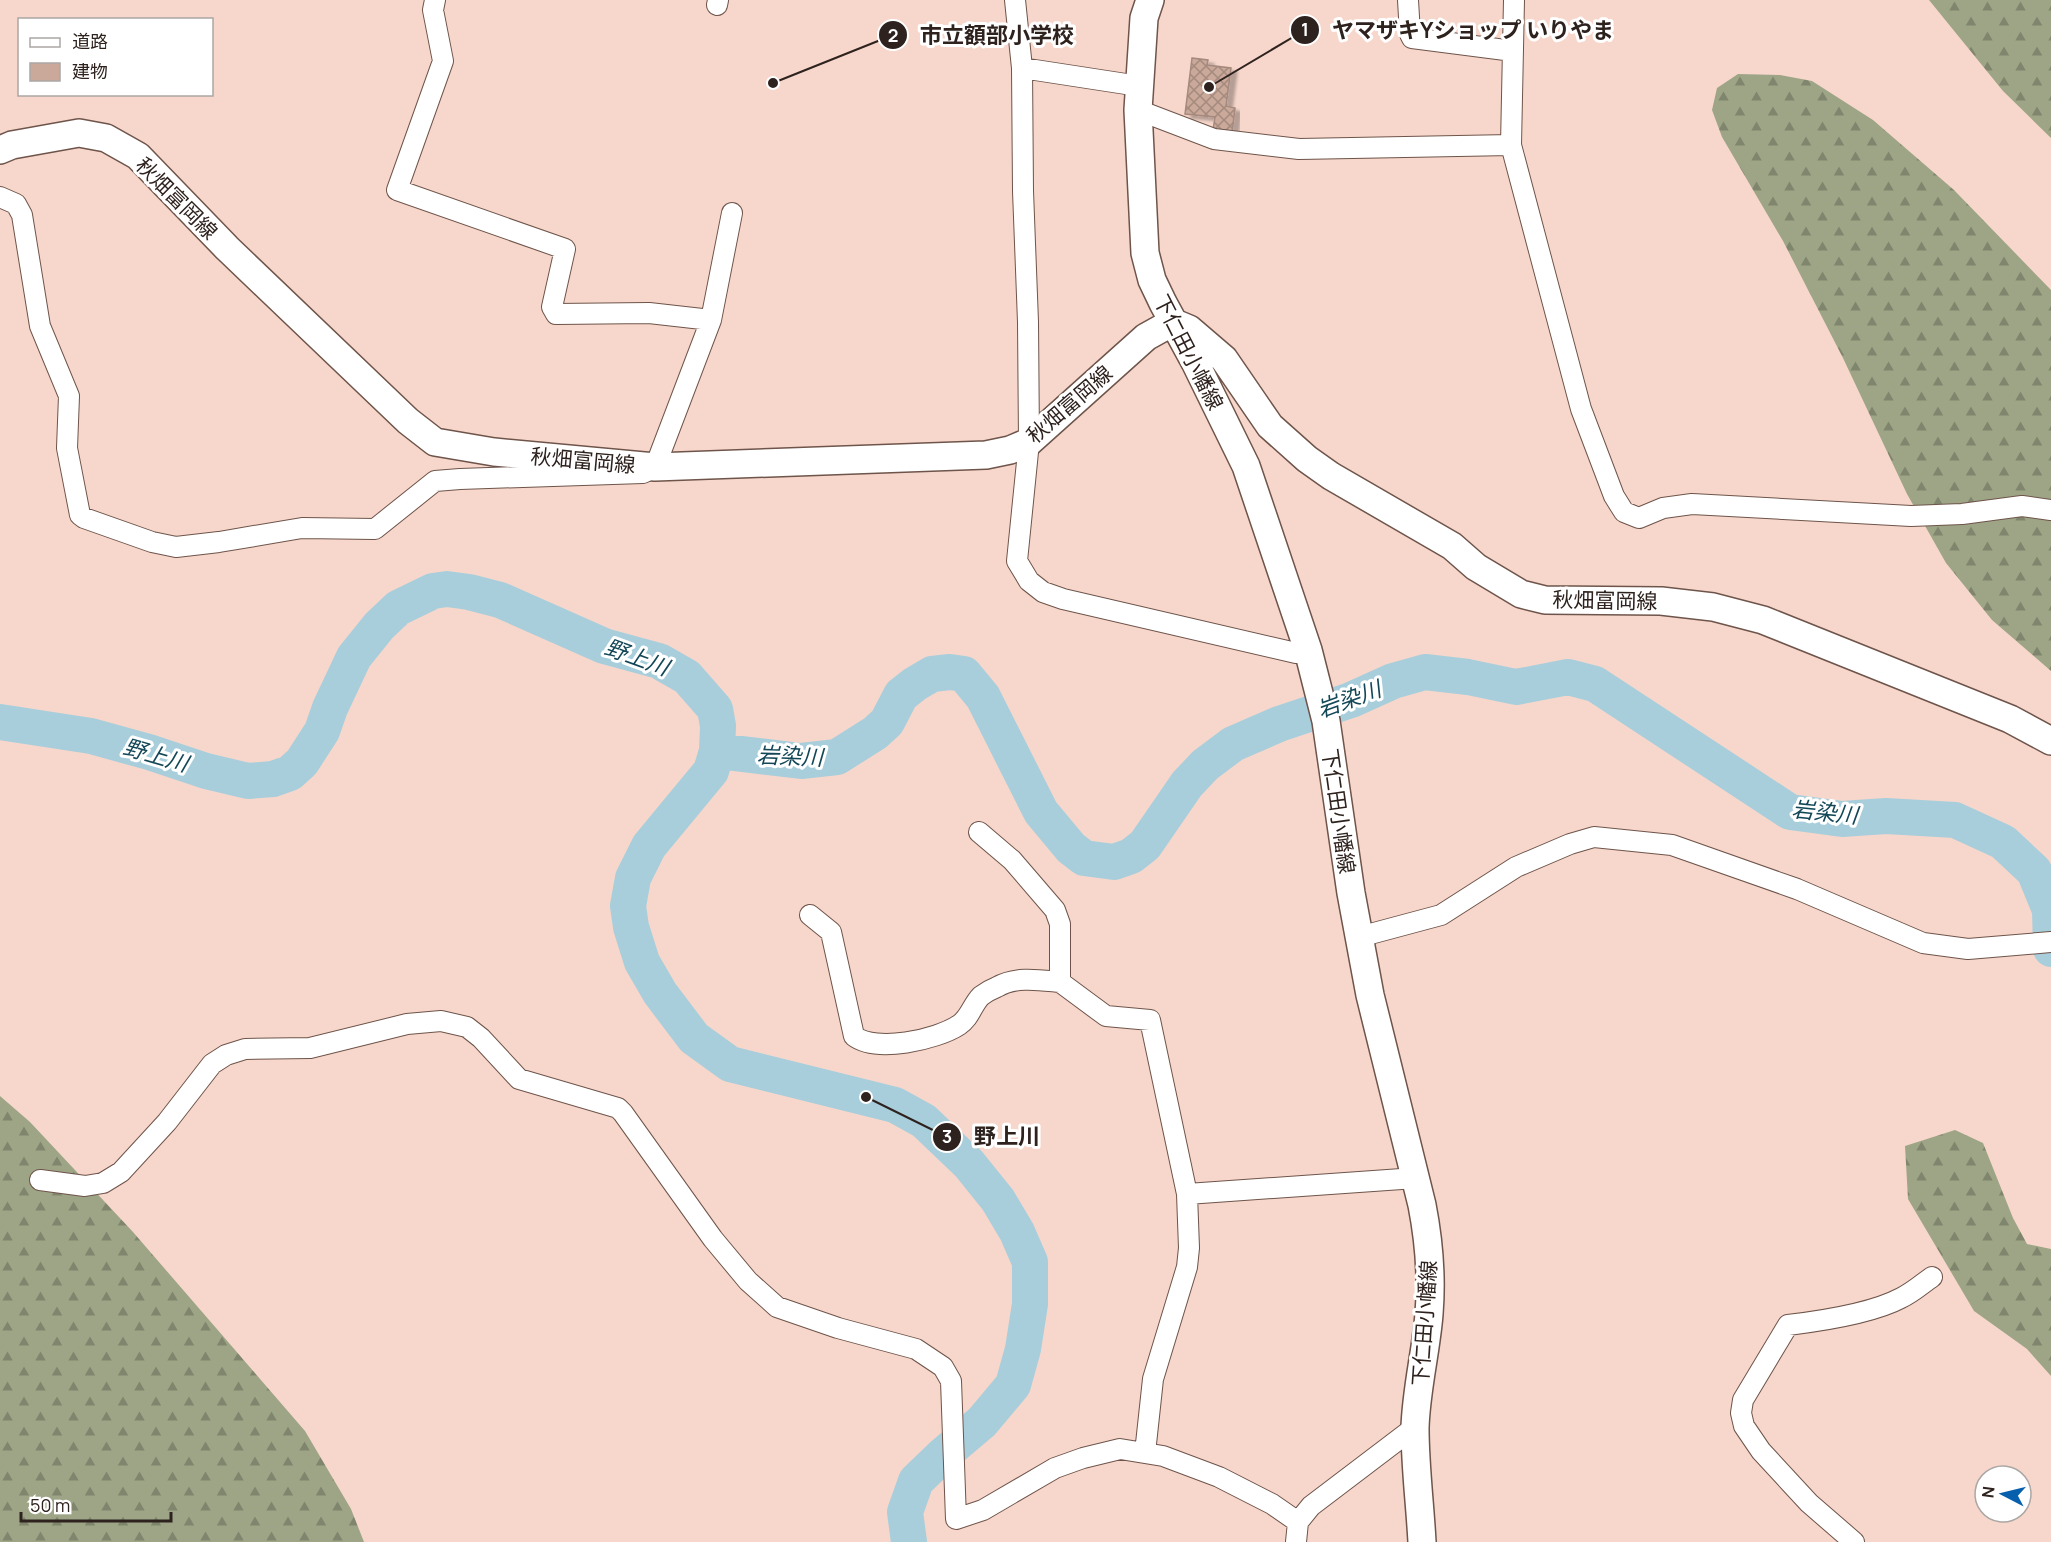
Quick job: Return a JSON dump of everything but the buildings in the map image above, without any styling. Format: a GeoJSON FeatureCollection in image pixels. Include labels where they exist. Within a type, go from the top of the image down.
{"type":"FeatureCollection","features":[{"type":"Feature","properties":{"kind":"main road","name":"下仁田小幡線"},"geometry":{"type":"LineString","coordinates":[[1150,0],[1144,18],[1138,98],[1145,253],[1152,280],[1246,466],[1308,650],[1326,721],[1370,995],[1429,1239],[1431,1280],[1429,1315],[1415,1427],[1422,1542]]}},
{"type":"Feature","properties":{"kind":"main road","name":"秋畑富岡線"},"geometry":{"type":"LineString","coordinates":[[0,150],[30,141],[79,133],[106,138],[138,156],[227,248],[408,421],[435,442],[494,452],[655,467],[986,455],[1010,450],[1029,442],[1146,336],[1173,322],[1189,329],[1224,359],[1270,426],[1307,459],[1331,476],[1452,546],[1476,567],[1521,594],[1545,600],[1660,601],[1713,607],[1762,620],[2010,718],[2051,741]]}},
{"type":"Feature","properties":{"kind":"street"},"geometry":{"type":"LineString","coordinates":[[435,0],[433,10],[443,61],[397,190],[564,249],[552,307],[556,314],[649,313],[711,320]]}},
{"type":"Feature","properties":{"kind":"street"},"geometry":{"type":"LineString","coordinates":[[1015,0],[1022,68],[1029,442],[1017,561],[1029,581],[1043,592],[1063,599],[1296,653],[1308,650]]}},
{"type":"Feature","properties":{"kind":"street"},"geometry":{"type":"LineString","coordinates":[[1408,0],[1412,38],[1513,51]]}},
{"type":"Feature","properties":{"kind":"street"},"geometry":{"type":"LineString","coordinates":[[1514,0],[1511,145],[1581,409],[1614,496],[1624,512],[1639,518],[1663,508],[1692,504],[1911,516],[1962,514],[2022,506],[2051,510]]}},
{"type":"Feature","properties":{"kind":"street"},"geometry":{"type":"LineString","coordinates":[[1022,68],[1138,98],[1214,139],[1299,149],[1511,145]]}},
{"type":"Feature","properties":{"kind":"street"},"geometry":{"type":"LineString","coordinates":[[0,197],[16,204],[22,215],[40,326],[69,396],[67,448],[80,515],[152,542],[176,547],[302,528],[375,529],[435,481],[643,474],[655,467],[711,320],[732,213]]}},
{"type":"Feature","properties":{"kind":"street"},"geometry":{"type":"LineString","coordinates":[[979,832],[1012,860],[1055,909],[1060,924],[1060,982]]}},
{"type":"Feature","properties":{"kind":"street"},"geometry":{"type":"LineString","coordinates":[[1359,936],[1442,915],[1516,867],[1570,844],[1594,837],[1672,845],[1797,889],[1923,944],[1968,949],[2051,942]]}},
{"type":"Feature","properties":{"kind":"street"},"geometry":{"type":"LineString","coordinates":[[810,915],[831,932],[854,1036],[861,1042],[877,1044],[922,1041],[960,1024],[981,997],[999,985],[1026,979],[1060,982],[1106,1016],[1150,1020],[1187,1194],[1189,1248],[1187,1267],[1153,1379],[1145,1454]]}},
{"type":"Feature","properties":{"kind":"street"},"geometry":{"type":"LineString","coordinates":[[40,1180],[85,1186],[103,1183],[121,1172],[167,1122],[212,1064],[226,1054],[245,1049],[310,1048],[407,1024],[441,1021],[467,1027],[481,1038],[519,1079],[618,1108],[713,1239],[747,1281],[777,1307],[838,1328],[916,1349],[943,1367],[951,1381],[956,1519],[983,1510],[1055,1468],[1120,1449],[1162,1456],[1219,1477],[1272,1504],[1297,1532],[1311,1506],[1415,1427]]}},
{"type":"Feature","properties":{"kind":"street"},"geometry":{"type":"LineString","coordinates":[[1187,1194],[1416,1178]]}},
{"type":"Feature","properties":{"kind":"street"},"geometry":{"type":"LineString","coordinates":[[1854,1542],[1809,1503],[1761,1451],[1744,1426],[1741,1413],[1743,1400],[1788,1326],[1827,1320],[1891,1302],[1932,1277]]}},
{"type":"Feature","properties":{"kind":"green space"},"geometry":{"type":"Polygon","coordinates":[[[1929,0],[2051,0],[2051,138],[2003,91],[1929,0]]]}},
{"type":"Feature","properties":{"kind":"green space"},"geometry":{"type":"Polygon","coordinates":[[[1738,74],[1780,75],[1812,81],[1873,120],[1954,190],[2051,290],[2051,671],[1992,620],[1946,563],[1907,494],[1843,358],[1783,241],[1722,137],[1712,110],[1717,88],[1738,74]]]}},
{"type":"Feature","properties":{"kind":"green space"},"geometry":{"type":"Polygon","coordinates":[[[0,1096],[30,1122],[133,1232],[305,1431],[351,1509],[364,1542],[0,1542],[0,1096]]]}},
{"type":"Feature","properties":{"kind":"green space"},"geometry":{"type":"Polygon","coordinates":[[[1955,1130],[1983,1143],[2013,1218],[2027,1244],[2051,1249],[2051,1376],[2027,1349],[1974,1311],[1908,1199],[1905,1146],[1955,1130]]]}},
{"type":"Feature","properties":{"kind":"waterway","name":"野上川"},"geometry":{"type":"LineString","coordinates":[[0,722],[91,736],[206,771],[248,781],[273,779],[290,773],[302,762],[322,731],[354,657],[379,626],[398,608],[433,591],[447,589],[500,600],[604,646],[659,661],[687,677],[715,709],[718,726],[717,751],[711,771],[649,846],[633,878],[628,906],[631,927],[642,962],[660,993],[694,1038],[730,1064],[895,1105],[924,1121],[969,1164],[998,1200],[1017,1232],[1030,1262],[1030,1304],[1023,1349],[1013,1385],[982,1422],[916,1481],[905,1512],[909,1542]]}},
{"type":"Feature","properties":{"kind":"waterway","name":"岩染川"},"geometry":{"type":"LineString","coordinates":[[717,751],[801,761],[837,757],[875,733],[887,722],[901,695],[915,684],[932,674],[950,672],[964,674],[983,697],[1041,812],[1071,848],[1084,858],[1114,862],[1131,856],[1145,845],[1187,784],[1205,765],[1233,744],[1279,724],[1351,700],[1393,681],[1425,672],[1468,677],[1516,687],[1568,677],[1595,684],[1790,812],[1842,819],[1886,816],[1955,820],[2003,842],[2034,871],[2050,910],[2051,949]]}},
{"type":"Feature","properties":{"kind":"place","name":"市立額部小学校"},"geometry":{"type":"Point","coordinates":[773,83]}},
{"type":"Feature","properties":{"kind":"place","name":"ヤマザキYショップ いりやま"},"geometry":{"type":"Point","coordinates":[1209,87]}},
{"type":"Feature","properties":{"kind":"place","name":"野上川"},"geometry":{"type":"Point","coordinates":[866,1097]}}]}
